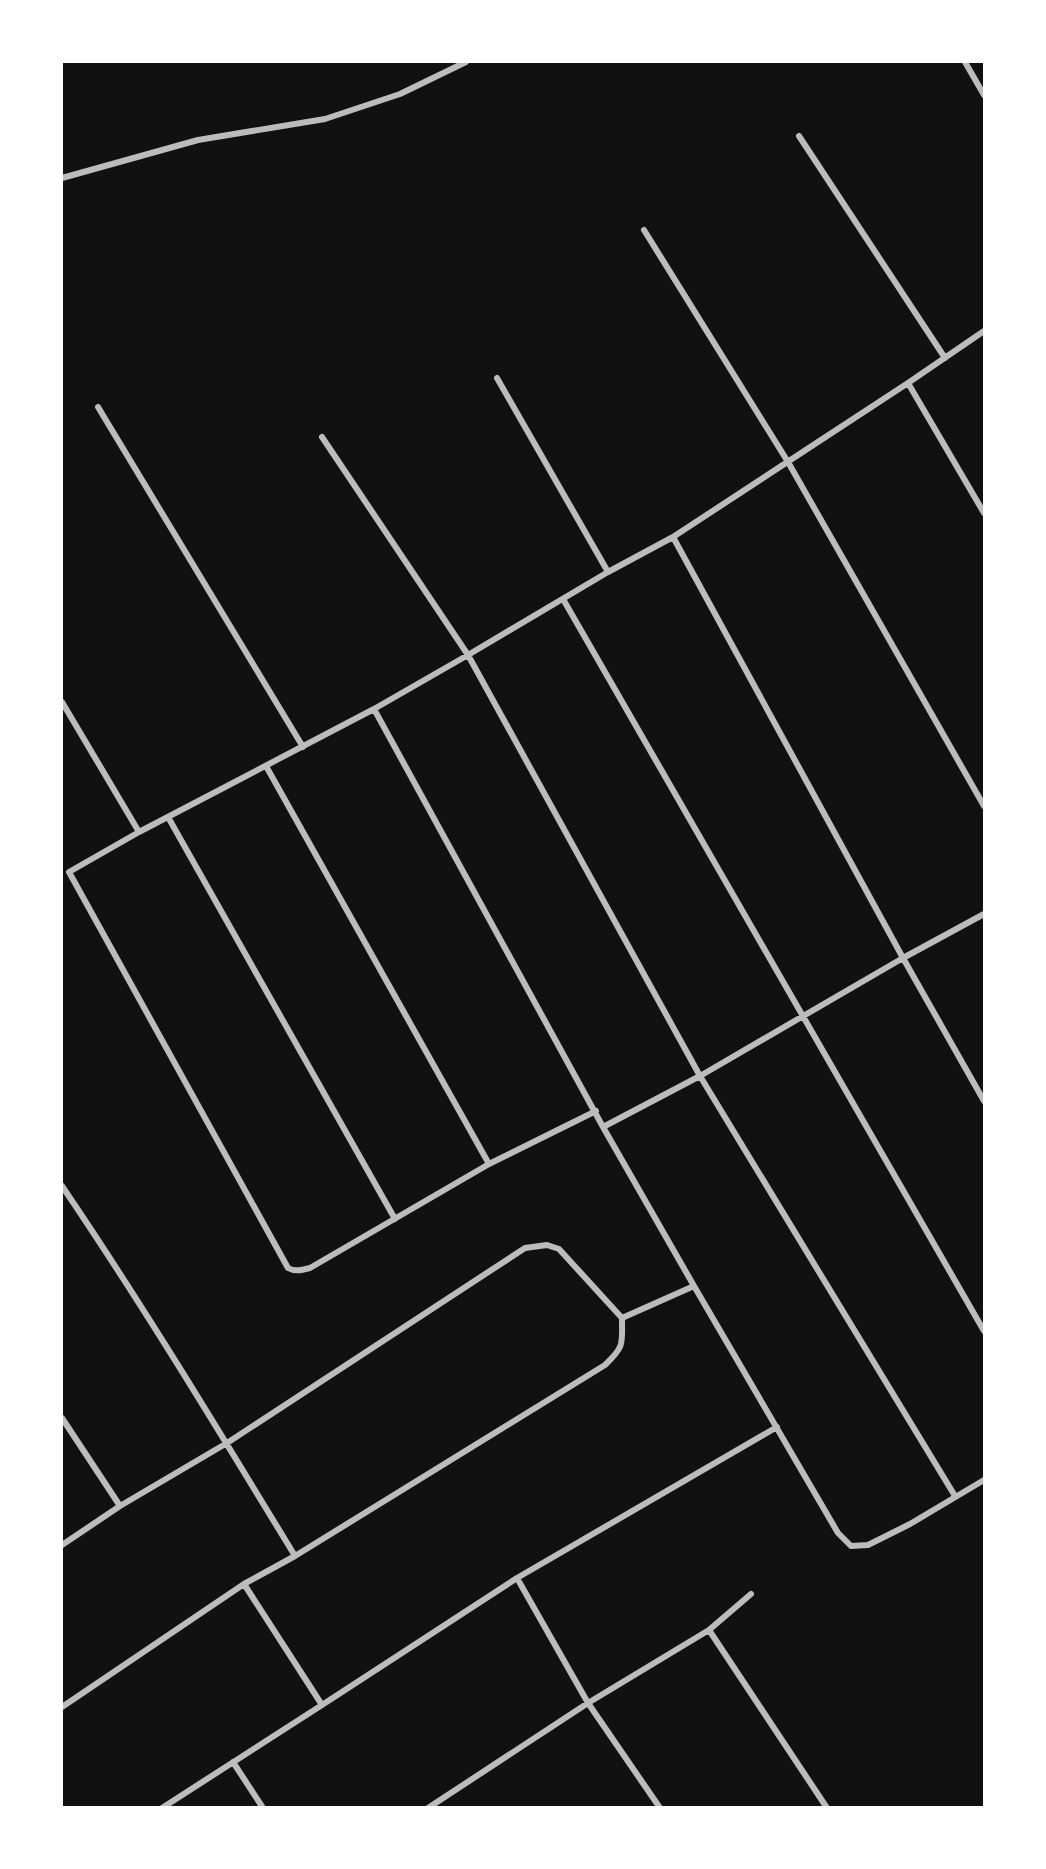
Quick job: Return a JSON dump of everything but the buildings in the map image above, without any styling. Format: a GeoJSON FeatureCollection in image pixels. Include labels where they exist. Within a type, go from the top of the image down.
{"type":"FeatureCollection","features":[{"type":"Feature","properties":{"kind":"street"},"geometry":{"type":"LineString","coordinates":[[62,178],[198,140],[325,119],[400,94],[466,62]]}},
{"type":"Feature","properties":{"kind":"street"},"geometry":{"type":"LineString","coordinates":[[965,62],[984,94]]}},
{"type":"Feature","properties":{"kind":"street"},"geometry":{"type":"LineString","coordinates":[[799,136],[945,358]]}},
{"type":"Feature","properties":{"kind":"street"},"geometry":{"type":"LineString","coordinates":[[644,230],[788,462],[984,806]]}},
{"type":"Feature","properties":{"kind":"street"},"geometry":{"type":"LineString","coordinates":[[596,1111],[489,1164],[310,1268],[296,1271],[288,1268],[65,872],[374,709],[608,572],[673,537],[908,383],[984,330]]}},
{"type":"Feature","properties":{"kind":"street"},"geometry":{"type":"LineString","coordinates":[[497,378],[608,572]]}},
{"type":"Feature","properties":{"kind":"street"},"geometry":{"type":"LineString","coordinates":[[908,383],[984,513]]}},
{"type":"Feature","properties":{"kind":"street"},"geometry":{"type":"LineString","coordinates":[[98,407],[303,747]]}},
{"type":"Feature","properties":{"kind":"street"},"geometry":{"type":"LineString","coordinates":[[322,437],[468,655],[700,1076],[955,1496]]}},
{"type":"Feature","properties":{"kind":"street"},"geometry":{"type":"LineString","coordinates":[[673,537],[903,958],[984,1101]]}},
{"type":"Feature","properties":{"kind":"street"},"geometry":{"type":"LineString","coordinates":[[563,599],[984,1331]]}},
{"type":"Feature","properties":{"kind":"street"},"geometry":{"type":"LineString","coordinates":[[62,702],[139,832]]}},
{"type":"Feature","properties":{"kind":"street"},"geometry":{"type":"LineString","coordinates":[[374,709],[603,1127],[838,1533],[851,1546],[868,1545],[984,1480]]}},
{"type":"Feature","properties":{"kind":"street"},"geometry":{"type":"LineString","coordinates":[[266,766],[489,1164]]}},
{"type":"Feature","properties":{"kind":"street"},"geometry":{"type":"LineString","coordinates":[[168,817],[396,1219]]}},
{"type":"Feature","properties":{"kind":"street"},"geometry":{"type":"LineString","coordinates":[[603,1127],[700,1076],[903,958],[984,914]]}},
{"type":"Feature","properties":{"kind":"street"},"geometry":{"type":"LineString","coordinates":[[62,1186],[117,1267],[295,1556]]}},
{"type":"Feature","properties":{"kind":"street"},"geometry":{"type":"LineString","coordinates":[[62,1545],[120,1506],[227,1443],[525,1248],[547,1245],[559,1249],[622,1318],[623,1339],[620,1349],[605,1365],[295,1556],[244,1584],[62,1707]]}},
{"type":"Feature","properties":{"kind":"street"},"geometry":{"type":"LineString","coordinates":[[622,1318],[694,1286]]}},
{"type":"Feature","properties":{"kind":"street"},"geometry":{"type":"LineString","coordinates":[[62,1418],[120,1506]]}},
{"type":"Feature","properties":{"kind":"street"},"geometry":{"type":"LineString","coordinates":[[162,1808],[518,1578],[777,1427]]}},
{"type":"Feature","properties":{"kind":"street"},"geometry":{"type":"LineString","coordinates":[[518,1578],[588,1702],[660,1808]]}},
{"type":"Feature","properties":{"kind":"street"},"geometry":{"type":"LineString","coordinates":[[244,1584],[322,1705]]}},
{"type":"Feature","properties":{"kind":"street"},"geometry":{"type":"LineString","coordinates":[[428,1808],[588,1702],[709,1630],[751,1594]]}},
{"type":"Feature","properties":{"kind":"street"},"geometry":{"type":"LineString","coordinates":[[709,1630],[827,1808]]}},
{"type":"Feature","properties":{"kind":"street"},"geometry":{"type":"LineString","coordinates":[[233,1762],[263,1808]]}}]}
